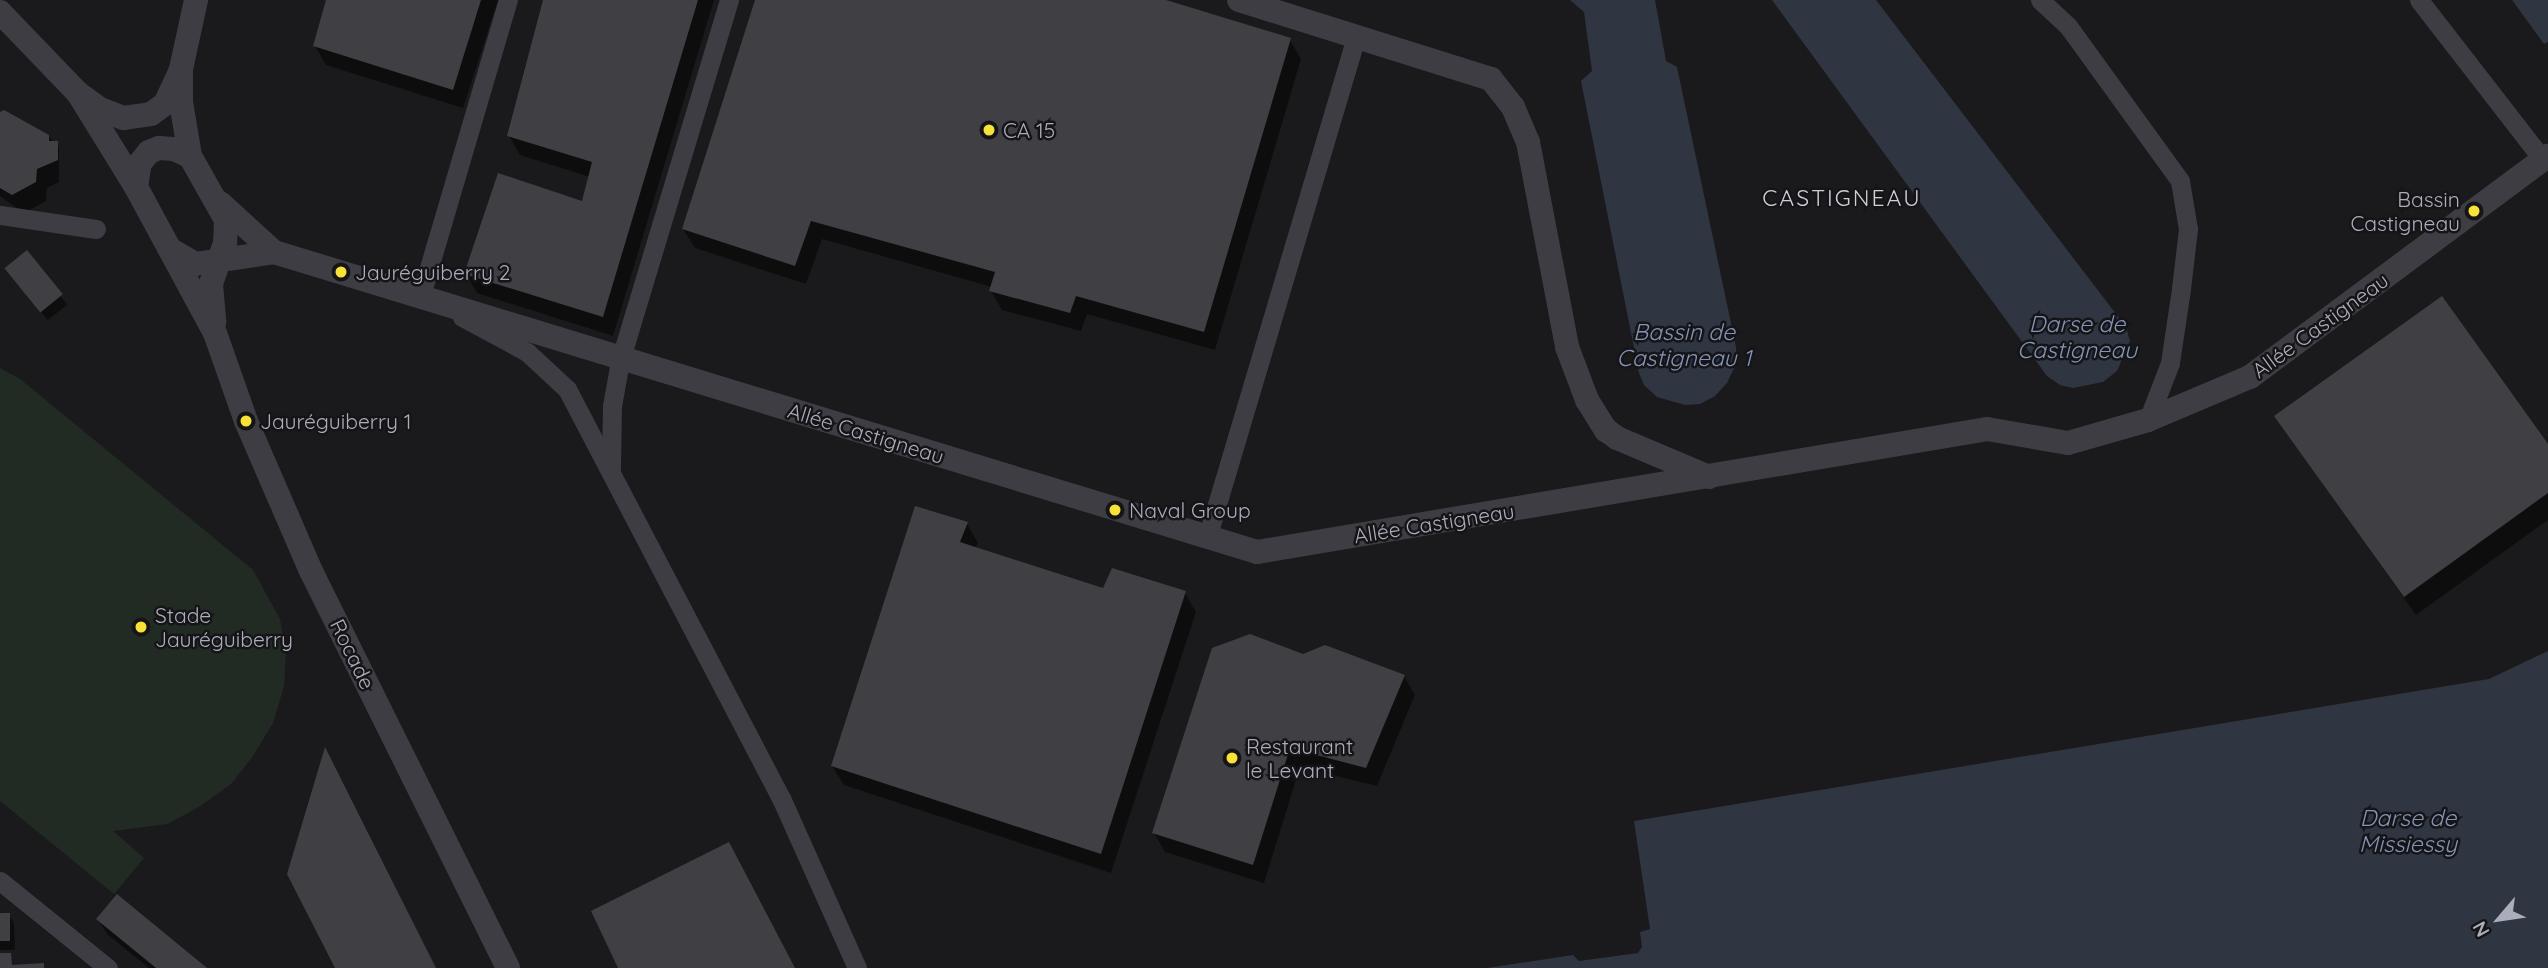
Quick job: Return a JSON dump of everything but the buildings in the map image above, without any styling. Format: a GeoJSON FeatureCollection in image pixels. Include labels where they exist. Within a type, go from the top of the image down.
{"type":"FeatureCollection","features":[{"type":"Feature","properties":{"kind":"street"},"geometry":{"type":"LineString","coordinates":[[196,0],[181,69],[181,102],[190,156],[219,203],[227,231],[211,284],[215,333]]}},
{"type":"Feature","properties":{"kind":"street"},"geometry":{"type":"LineString","coordinates":[[508,0],[421,295],[527,352],[567,389],[780,798],[857,968]]}},
{"type":"Feature","properties":{"kind":"street"},"geometry":{"type":"LineString","coordinates":[[611,472],[612,406],[621,357],[729,0]]}},
{"type":"Feature","properties":{"kind":"street"},"geometry":{"type":"LineString","coordinates":[[1238,0],[1491,79],[1513,107],[1528,142],[1572,368],[1592,409],[1606,430],[1617,438],[1709,477]]}},
{"type":"Feature","properties":{"kind":"street"},"geometry":{"type":"LineString","coordinates":[[2040,0],[2068,26],[2180,181],[2188,229],[2181,289],[2169,363],[2148,420]]}},
{"type":"Feature","properties":{"kind":"street"},"geometry":{"type":"LineString","coordinates":[[2419,0],[2546,158]]}},
{"type":"Feature","properties":{"kind":"street"},"geometry":{"type":"LineString","coordinates":[[0,12],[78,93],[100,109],[123,118],[151,114],[165,104],[181,69]]}},
{"type":"Feature","properties":{"kind":"street"},"geometry":{"type":"LineString","coordinates":[[1207,538],[1356,37]]}},
{"type":"Feature","properties":{"kind":"street"},"geometry":{"type":"LineString","coordinates":[[78,93],[136,187],[215,333]]}},
{"type":"Feature","properties":{"kind":"street"},"geometry":{"type":"LineString","coordinates":[[136,187],[139,163],[149,152],[159,148],[174,149],[190,156]]}},
{"type":"Feature","properties":{"kind":"street","name":"Allée Castigneau"},"geometry":{"type":"LineString","coordinates":[[274,252],[1258,552],[1987,429],[2068,443],[2148,420],[2250,377],[2546,158]]}},
{"type":"Feature","properties":{"kind":"street"},"geometry":{"type":"LineString","coordinates":[[219,203],[274,252]]}},
{"type":"Feature","properties":{"kind":"street"},"geometry":{"type":"LineString","coordinates":[[0,215],[96,229]]}},
{"type":"Feature","properties":{"kind":"street"},"geometry":{"type":"LineString","coordinates":[[171,250],[195,264],[274,252]]}},
{"type":"Feature","properties":{"kind":"street","name":"Rocade"},"geometry":{"type":"LineString","coordinates":[[215,333],[246,421],[311,570],[508,968]]}},
{"type":"Feature","properties":{"kind":"street"},"geometry":{"type":"LineString","coordinates":[[0,881],[108,968]]}},
{"type":"Feature","properties":{"kind":"shaded area","name":"Stade Jauréguiberry"},"geometry":{"type":"Polygon","coordinates":[[[0,368],[20,379],[253,570],[280,619],[286,653],[284,686],[273,723],[253,756],[231,784],[199,807],[167,824],[113,831],[144,858],[114,894],[0,801],[0,368]]]}},
{"type":"Feature","properties":{"kind":"water","name":"Bassin de Castigneau 1"},"geometry":{"type":"Polygon","coordinates":[[[1570,0],[1655,0],[1666,61],[1677,67],[1736,347],[1736,364],[1727,383],[1715,396],[1700,404],[1685,405],[1657,397],[1644,385],[1639,373],[1581,81],[1592,71],[1584,12],[1570,0]]]}},
{"type":"Feature","properties":{"kind":"water","name":"Darse de Castigneau"},"geometry":{"type":"Polygon","coordinates":[[[1772,0],[1876,0],[2126,327],[2130,341],[2117,371],[2103,382],[2073,388],[2060,385],[2047,376],[1772,0]]]}},
{"type":"Feature","properties":{"kind":"water"},"geometry":{"type":"Polygon","coordinates":[[[2512,0],[2548,0],[2548,42],[2544,44],[2512,0]]]}},
{"type":"Feature","properties":{"kind":"water","name":"Darse de Missiessy"},"geometry":{"type":"Polygon","coordinates":[[[2548,651],[2548,968],[1487,968],[1573,955],[1579,961],[1638,953],[1642,947],[1640,932],[1650,929],[1634,821],[2489,679],[2548,651]]]}},
{"type":"Feature","properties":{"kind":"place","name":"CA 15"},"geometry":{"type":"Point","coordinates":[989,130]}},
{"type":"Feature","properties":{"kind":"place","name":"Bassin Castigneau"},"geometry":{"type":"Point","coordinates":[2474,211]}},
{"type":"Feature","properties":{"kind":"place","name":"Jauréguiberry 2"},"geometry":{"type":"Point","coordinates":[341,272]}},
{"type":"Feature","properties":{"kind":"place","name":"Jauréguiberry 1"},"geometry":{"type":"Point","coordinates":[246,421]}},
{"type":"Feature","properties":{"kind":"place","name":"Naval Group"},"geometry":{"type":"Point","coordinates":[1115,510]}},
{"type":"Feature","properties":{"kind":"place","name":"Stade Jauréguiberry"},"geometry":{"type":"Point","coordinates":[141,627]}},
{"type":"Feature","properties":{"kind":"place","name":"Restaurant le Levant"},"geometry":{"type":"Point","coordinates":[1232,758]}},
{"type":"Feature","properties":{"kind":"district","name":"CASTIGNEAU"},"geometry":{"type":"Point","coordinates":[1842,198]}}]}
